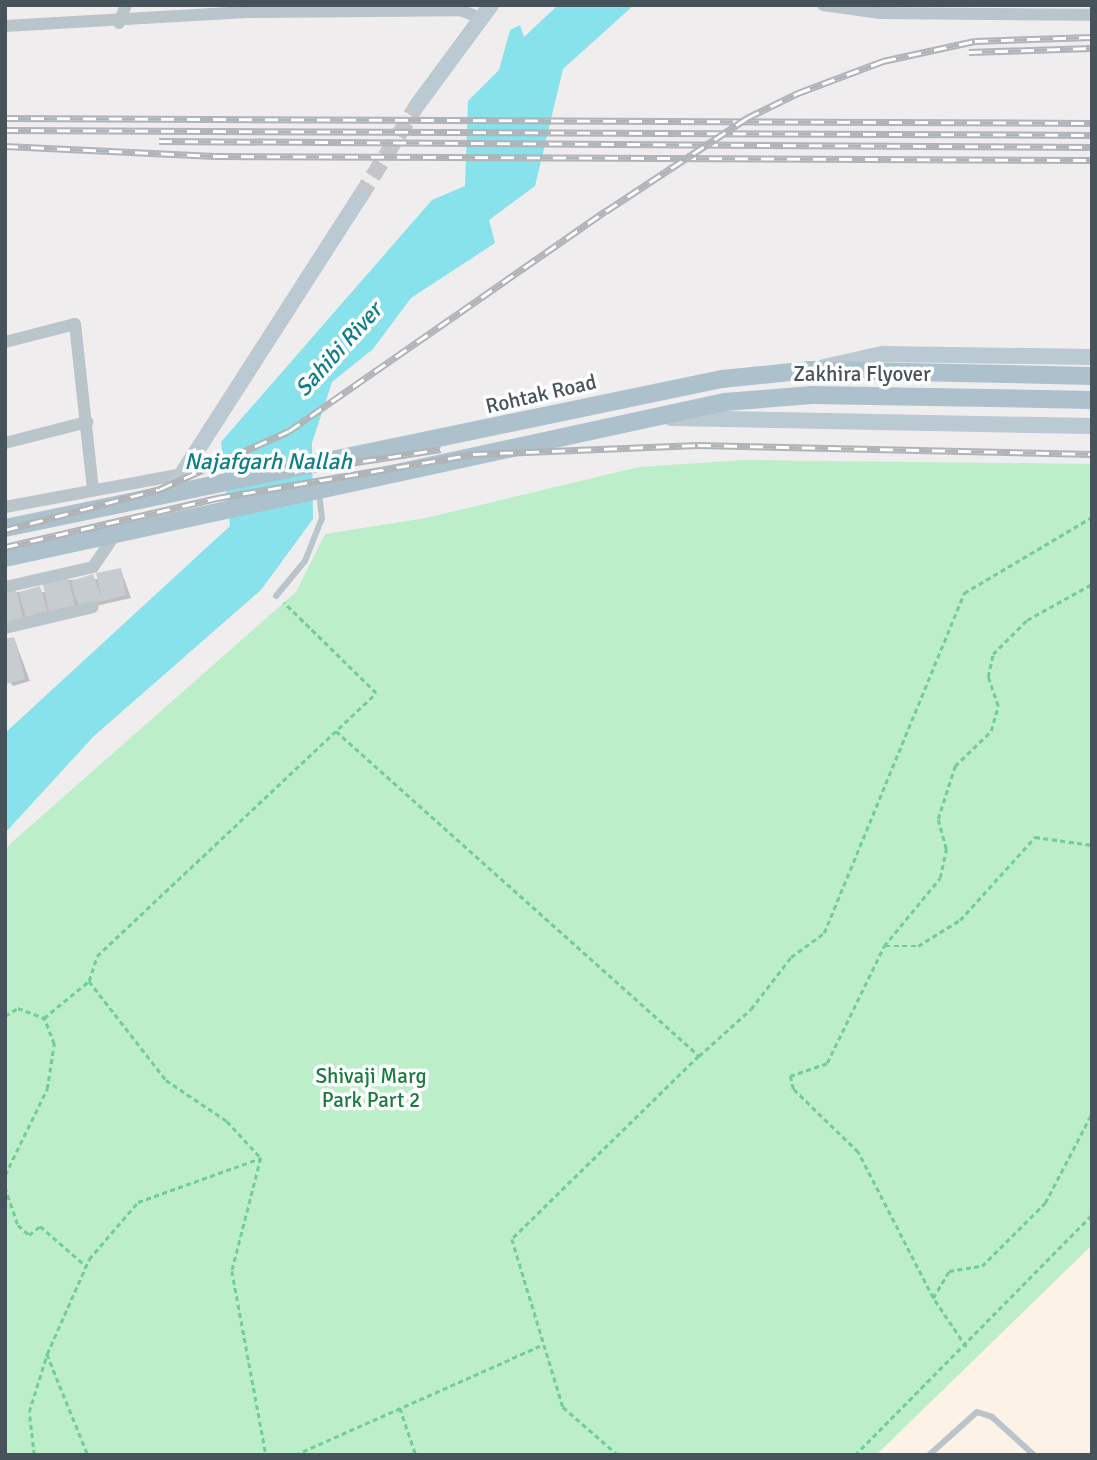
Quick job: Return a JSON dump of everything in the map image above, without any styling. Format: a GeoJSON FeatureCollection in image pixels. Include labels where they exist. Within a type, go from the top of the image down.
{"type":"FeatureCollection","features":[{"type":"Feature","properties":{"kind":"main road"},"geometry":{"type":"LineString","coordinates":[[418,104],[486,12]]}},
{"type":"Feature","properties":{"kind":"main road"},"geometry":{"type":"LineString","coordinates":[[172,491],[360,197]]}},
{"type":"Feature","properties":{"kind":"main road","name":"Rohtak Road"},"geometry":{"type":"LineString","coordinates":[[5,528],[636,395],[811,370],[882,354],[1092,357]]}},
{"type":"Feature","properties":{"kind":"main road","name":"Zakhira Flyover"},"geometry":{"type":"LineString","coordinates":[[811,370],[1092,376]]}},
{"type":"Feature","properties":{"kind":"main road","name":"Zakhira Flyover"},"geometry":{"type":"LineString","coordinates":[[634,418],[812,396],[1092,400]]}},
{"type":"Feature","properties":{"kind":"main road"},"geometry":{"type":"LineString","coordinates":[[5,558],[217,509],[319,492],[634,418],[1092,426]]}},
{"type":"Feature","properties":{"kind":"street"},"geometry":{"type":"LineString","coordinates":[[118,23],[126,5]]}},
{"type":"Feature","properties":{"kind":"street"},"geometry":{"type":"LineString","coordinates":[[828,6],[1062,10],[1092,15]]}},
{"type":"Feature","properties":{"kind":"street"},"geometry":{"type":"LineString","coordinates":[[5,26],[118,23],[248,8],[486,12]]}},
{"type":"Feature","properties":{"kind":"street"},"geometry":{"type":"LineString","coordinates":[[5,342],[75,324],[93,489]]}},
{"type":"Feature","properties":{"kind":"street"},"geometry":{"type":"LineString","coordinates":[[5,443],[87,422]]}},
{"type":"Feature","properties":{"kind":"street"},"geometry":{"type":"LineString","coordinates":[[5,507],[183,474]]}},
{"type":"Feature","properties":{"kind":"street"},"geometry":{"type":"LineString","coordinates":[[5,587],[93,567],[118,531]]}},
{"type":"Feature","properties":{"kind":"street"},"geometry":{"type":"LineString","coordinates":[[5,628],[93,607]]}},
{"type":"Feature","properties":{"kind":"lane"},"geometry":{"type":"LineString","coordinates":[[276,596],[309,550],[322,518],[319,492]]}},
{"type":"Feature","properties":{"kind":"lane"},"geometry":{"type":"LineString","coordinates":[[929,1455],[977,1412],[992,1416],[1034,1455]]}},
{"type":"Feature","properties":{"kind":"path"},"geometry":{"type":"LineString","coordinates":[[618,1455],[564,1407],[540,1346],[512,1239],[699,1056],[751,1009],[791,957],[824,933],[964,593],[1092,517]]}},
{"type":"Feature","properties":{"kind":"path"},"geometry":{"type":"LineString","coordinates":[[966,1347],[933,1298],[858,1152],[793,1089],[790,1076],[827,1063],[884,946],[940,878],[946,849],[938,819],[955,766],[991,731],[998,705],[988,677],[993,654],[1027,620],[1092,584]]}},
{"type":"Feature","properties":{"kind":"path"},"geometry":{"type":"LineString","coordinates":[[44,1018],[89,981],[97,956],[376,693],[276,596]]}},
{"type":"Feature","properties":{"kind":"path"},"geometry":{"type":"LineString","coordinates":[[336,731],[699,1056]]}},
{"type":"Feature","properties":{"kind":"path"},"geometry":{"type":"LineString","coordinates":[[884,946],[918,946],[960,920],[1035,837],[1092,845]]}},
{"type":"Feature","properties":{"kind":"path"},"geometry":{"type":"LineString","coordinates":[[89,981],[166,1080],[227,1121],[261,1158]]}},
{"type":"Feature","properties":{"kind":"path"},"geometry":{"type":"LineString","coordinates":[[5,1016],[18,1008],[44,1018],[54,1044],[47,1090],[5,1175]]}},
{"type":"Feature","properties":{"kind":"path"},"geometry":{"type":"LineString","coordinates":[[933,1298],[949,1271],[982,1266],[1045,1203],[1092,1114]]}},
{"type":"Feature","properties":{"kind":"path"},"geometry":{"type":"LineString","coordinates":[[34,1455],[29,1412],[47,1354],[86,1266],[138,1202],[261,1158]]}},
{"type":"Feature","properties":{"kind":"path"},"geometry":{"type":"LineString","coordinates":[[261,1158],[232,1272],[266,1455]]}},
{"type":"Feature","properties":{"kind":"path"},"geometry":{"type":"LineString","coordinates":[[5,1187],[18,1225],[29,1235],[40,1226],[86,1266]]}},
{"type":"Feature","properties":{"kind":"path"},"geometry":{"type":"LineString","coordinates":[[855,1455],[966,1347],[1092,1215]]}},
{"type":"Feature","properties":{"kind":"path"},"geometry":{"type":"LineString","coordinates":[[295,1455],[540,1346]]}},
{"type":"Feature","properties":{"kind":"path"},"geometry":{"type":"LineString","coordinates":[[47,1354],[88,1455]]}},
{"type":"Feature","properties":{"kind":"path"},"geometry":{"type":"LineString","coordinates":[[400,1408],[416,1455]]}},
{"type":"Feature","properties":{"kind":"shaded area"},"geometry":{"type":"Polygon","coordinates":[[[1092,1245],[1092,1455],[876,1455],[1092,1245]]]}},
{"type":"Feature","properties":{"kind":"green space","name":"Shivaji Marg Park Part 2"},"geometry":{"type":"Polygon","coordinates":[[[745,460],[1092,464],[1092,1245],[876,1455],[5,1455],[5,851],[10,844],[296,592],[325,534],[426,518],[639,467],[745,460]]]}},
{"type":"Feature","properties":{"kind":"water","name":"Najafgarh Nallah"},"geometry":{"type":"Polygon","coordinates":[[[558,5],[634,5],[563,69],[535,186],[489,220],[495,243],[411,298],[373,349],[332,382],[312,443],[313,519],[261,590],[94,736],[5,833],[5,733],[230,526],[221,442],[432,200],[465,186],[468,101],[499,70],[510,30],[520,25],[524,37],[558,5]]]}},
{"type":"Feature","properties":{"kind":"building"},"geometry":{"type":"Polygon","coordinates":[[[121,568],[126,595],[79,607],[71,581],[93,574],[102,600],[96,573],[121,568]]]}},
{"type":"Feature","properties":{"kind":"building"},"geometry":{"type":"Polygon","coordinates":[[[68,578],[75,606],[50,612],[43,584],[68,578]]]}},
{"type":"Feature","properties":{"kind":"building"},"geometry":{"type":"Polygon","coordinates":[[[40,586],[47,611],[26,617],[19,592],[40,586]]]}},
{"type":"Feature","properties":{"kind":"building"},"geometry":{"type":"Polygon","coordinates":[[[16,590],[23,618],[5,623],[5,593],[16,590]]]}},
{"type":"Feature","properties":{"kind":"building"},"geometry":{"type":"Polygon","coordinates":[[[14,637],[25,679],[6,684],[5,639],[14,637]]]}},
{"type":"Feature","properties":{"kind":"tunnel"},"geometry":{"type":"LineString","coordinates":[[360,197],[418,104]]}},
{"type":"Feature","properties":{"kind":"railway"},"geometry":{"type":"LineString","coordinates":[[5,530],[160,489],[289,431],[606,211],[747,118],[798,93],[883,61],[975,41],[1092,37]]}},
{"type":"Feature","properties":{"kind":"railway"},"geometry":{"type":"LineString","coordinates":[[969,52],[1092,48]]}},
{"type":"Feature","properties":{"kind":"railway"},"geometry":{"type":"LineString","coordinates":[[5,118],[1092,123]]}},
{"type":"Feature","properties":{"kind":"railway"},"geometry":{"type":"LineString","coordinates":[[5,130],[1092,135]]}},
{"type":"Feature","properties":{"kind":"railway"},"geometry":{"type":"LineString","coordinates":[[159,141],[1092,147]]}},
{"type":"Feature","properties":{"kind":"railway"},"geometry":{"type":"LineString","coordinates":[[5,146],[215,156],[1092,160]]}},
{"type":"Feature","properties":{"kind":"railway"},"geometry":{"type":"LineString","coordinates":[[5,547],[217,498],[474,454],[698,445],[1092,454]]}},
{"type":"Feature","properties":{"kind":"railway"},"geometry":{"type":"LineString","coordinates":[[337,465],[441,449]]}},
{"type":"Feature","properties":{"kind":"water label","name":"Sahibi River"},"geometry":{"type":"Point","coordinates":[339,350]}}]}
